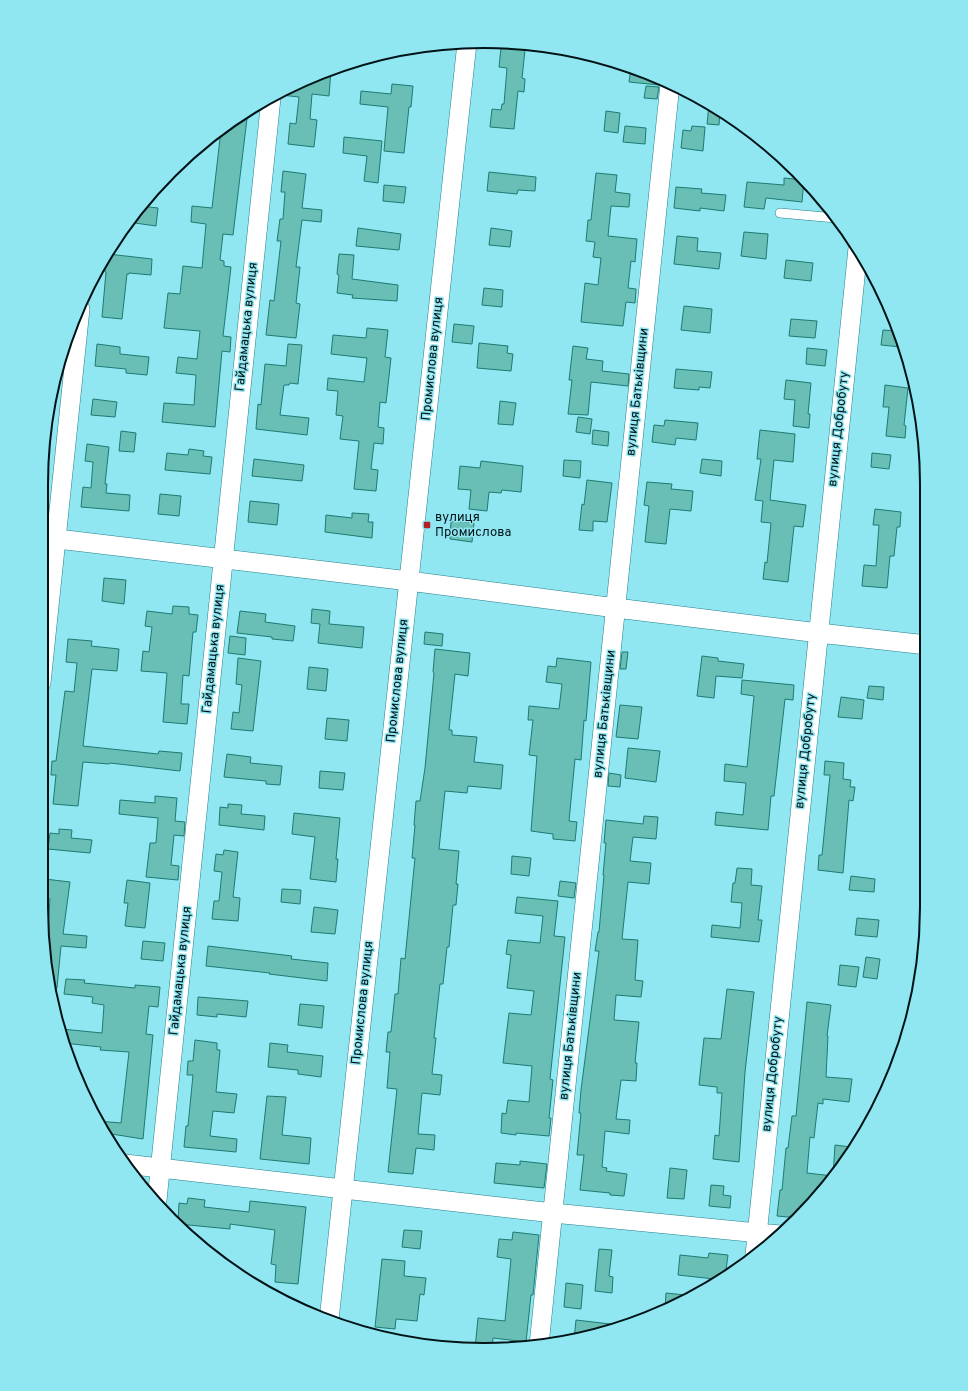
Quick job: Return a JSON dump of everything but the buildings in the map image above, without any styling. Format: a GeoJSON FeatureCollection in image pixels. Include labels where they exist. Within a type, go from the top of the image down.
{"type":"FeatureCollection","features":[{"type":"Feature","properties":{"kind":"street","name":"Промислова вулиця"},"geometry":{"type":"LineString","coordinates":[[330,1315],[466,49]]}},
{"type":"Feature","properties":{"kind":"street","name":"вулиця Батьківщини"},"geometry":{"type":"LineString","coordinates":[[540,1339],[669,90]]}},
{"type":"Feature","properties":{"kind":"street","name":"Гайдамацька вулиця"},"geometry":{"type":"LineString","coordinates":[[157,1196],[270,104]]}},
{"type":"Feature","properties":{"kind":"street","name":"вулиця Добробуту"},"geometry":{"type":"LineString","coordinates":[[756,1248],[857,258]]}},
{"type":"Feature","properties":{"kind":"street"},"geometry":{"type":"LineString","coordinates":[[77,327],[48,538],[223,558],[818,633],[920,644]]}},
{"type":"Feature","properties":{"kind":"street"},"geometry":{"type":"LineString","coordinates":[[133,1165],[553,1213],[772,1234]]}},
{"type":"Feature","properties":{"kind":"lane"},"geometry":{"type":"LineString","coordinates":[[780,212],[829,217]]}},
{"type":"Feature","properties":{"kind":"place","name":"вулиця Промислова"},"geometry":{"type":"Point","coordinates":[427,525]}}]}
